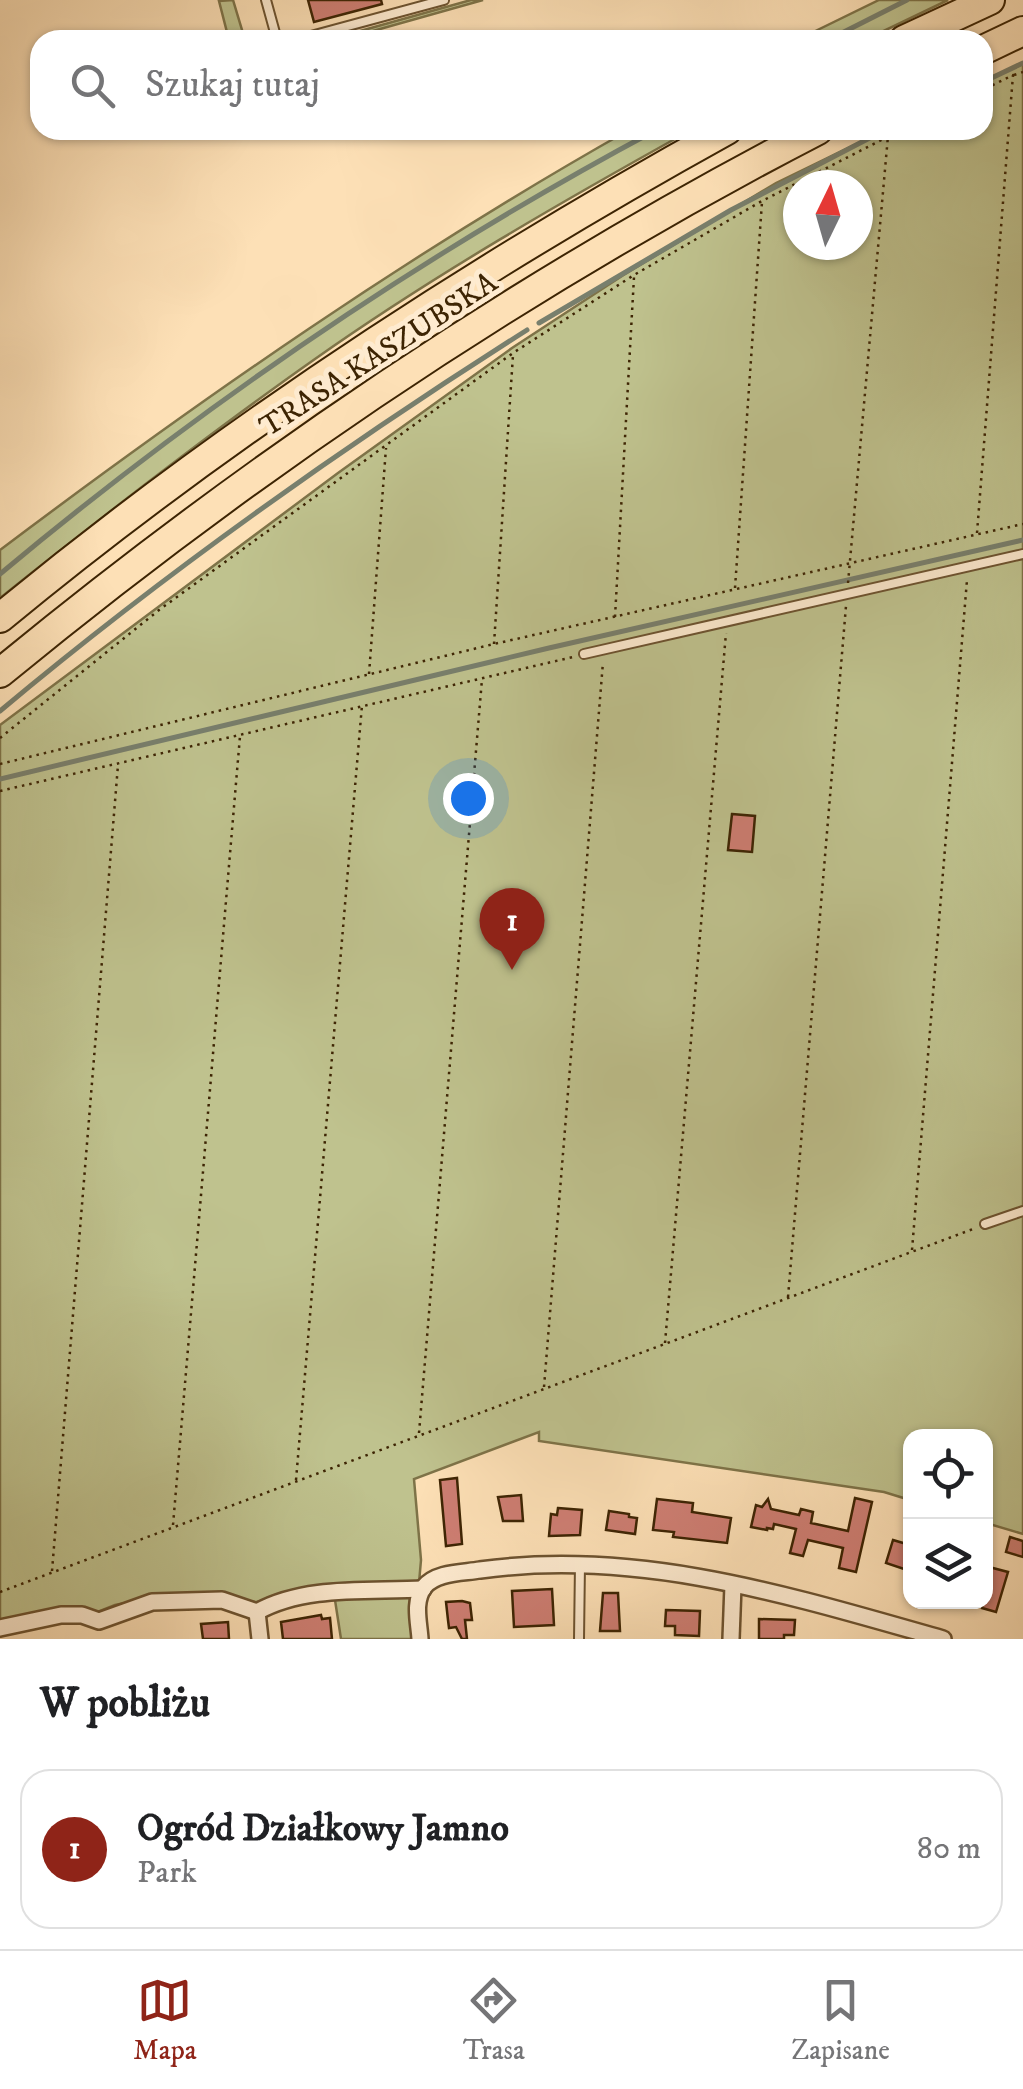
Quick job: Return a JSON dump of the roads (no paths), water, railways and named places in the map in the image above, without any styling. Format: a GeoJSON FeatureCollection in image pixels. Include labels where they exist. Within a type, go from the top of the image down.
{"type":"FeatureCollection","features":[{"type":"Feature","properties":{"kind":"highway"},"geometry":{"type":"LineString","coordinates":[[926,30],[990,0]]}},
{"type":"Feature","properties":{"kind":"highway"},"geometry":{"type":"LineString","coordinates":[[993,45],[1023,31]]}},
{"type":"Feature","properties":{"kind":"highway","name":"TRASA KASZUBSKA"},"geometry":{"type":"LineString","coordinates":[[0,618],[143,504],[327,372],[510,254],[710,140]]}},
{"type":"Feature","properties":{"kind":"highway","name":"TRASA KASZUBSKA"},"geometry":{"type":"LineString","coordinates":[[0,674],[105,588],[269,464],[410,368],[602,248],[800,140]]}},
{"type":"Feature","properties":{"kind":"street"},"geometry":{"type":"LineString","coordinates":[[420,1639],[418,1606],[423,1589],[438,1576],[523,1564],[580,1564],[701,1575],[943,1639]]}},
{"type":"Feature","properties":{"kind":"street"},"geometry":{"type":"LineString","coordinates":[[731,1639],[733,1584]]}},
{"type":"Feature","properties":{"kind":"street"},"geometry":{"type":"LineString","coordinates":[[0,1628],[61,1615],[98,1621],[152,1602],[222,1600],[257,1612],[279,1600],[301,1596],[423,1589]]}},
{"type":"Feature","properties":{"kind":"street"},"geometry":{"type":"LineString","coordinates":[[257,1612],[260,1639]]}},
{"type":"Feature","properties":{"kind":"street"},"geometry":{"type":"LineString","coordinates":[[875,1639],[876,1620]]}},
{"type":"Feature","properties":{"kind":"street"},"geometry":{"type":"LineString","coordinates":[[98,1621],[101,1639]]}},
{"type":"Feature","properties":{"kind":"lane"},"geometry":{"type":"LineString","coordinates":[[266,0],[274,30]]}},
{"type":"Feature","properties":{"kind":"lane"},"geometry":{"type":"LineString","coordinates":[[333,30],[444,0]]}},
{"type":"Feature","properties":{"kind":"lane"},"geometry":{"type":"LineString","coordinates":[[584,654],[1023,554]]}},
{"type":"Feature","properties":{"kind":"lane"},"geometry":{"type":"LineString","coordinates":[[985,1224],[1023,1211]]}},
{"type":"Feature","properties":{"kind":"lane"},"geometry":{"type":"LineString","coordinates":[[579,1639],[580,1564]]}},
{"type":"Feature","properties":{"kind":"waterway"},"geometry":{"type":"LineString","coordinates":[[848,30],[907,0]]}},
{"type":"Feature","properties":{"kind":"waterway"},"geometry":{"type":"LineString","coordinates":[[993,77],[1023,63]]}},
{"type":"Feature","properties":{"kind":"waterway"},"geometry":{"type":"LineString","coordinates":[[0,574],[155,451],[317,335],[484,228],[638,140]]}},
{"type":"Feature","properties":{"kind":"waterway"},"geometry":{"type":"LineString","coordinates":[[539,323],[731,210],[866,140]]}},
{"type":"Feature","properties":{"kind":"waterway"},"geometry":{"type":"LineString","coordinates":[[0,711],[257,512],[527,330]]}},
{"type":"Feature","properties":{"kind":"waterway"},"geometry":{"type":"LineString","coordinates":[[0,779],[1023,540]]}},
{"type":"Feature","properties":{"kind":"place","name":"Ogród Działkowy Jamno"},"geometry":{"type":"Point","coordinates":[512,970]}}]}
